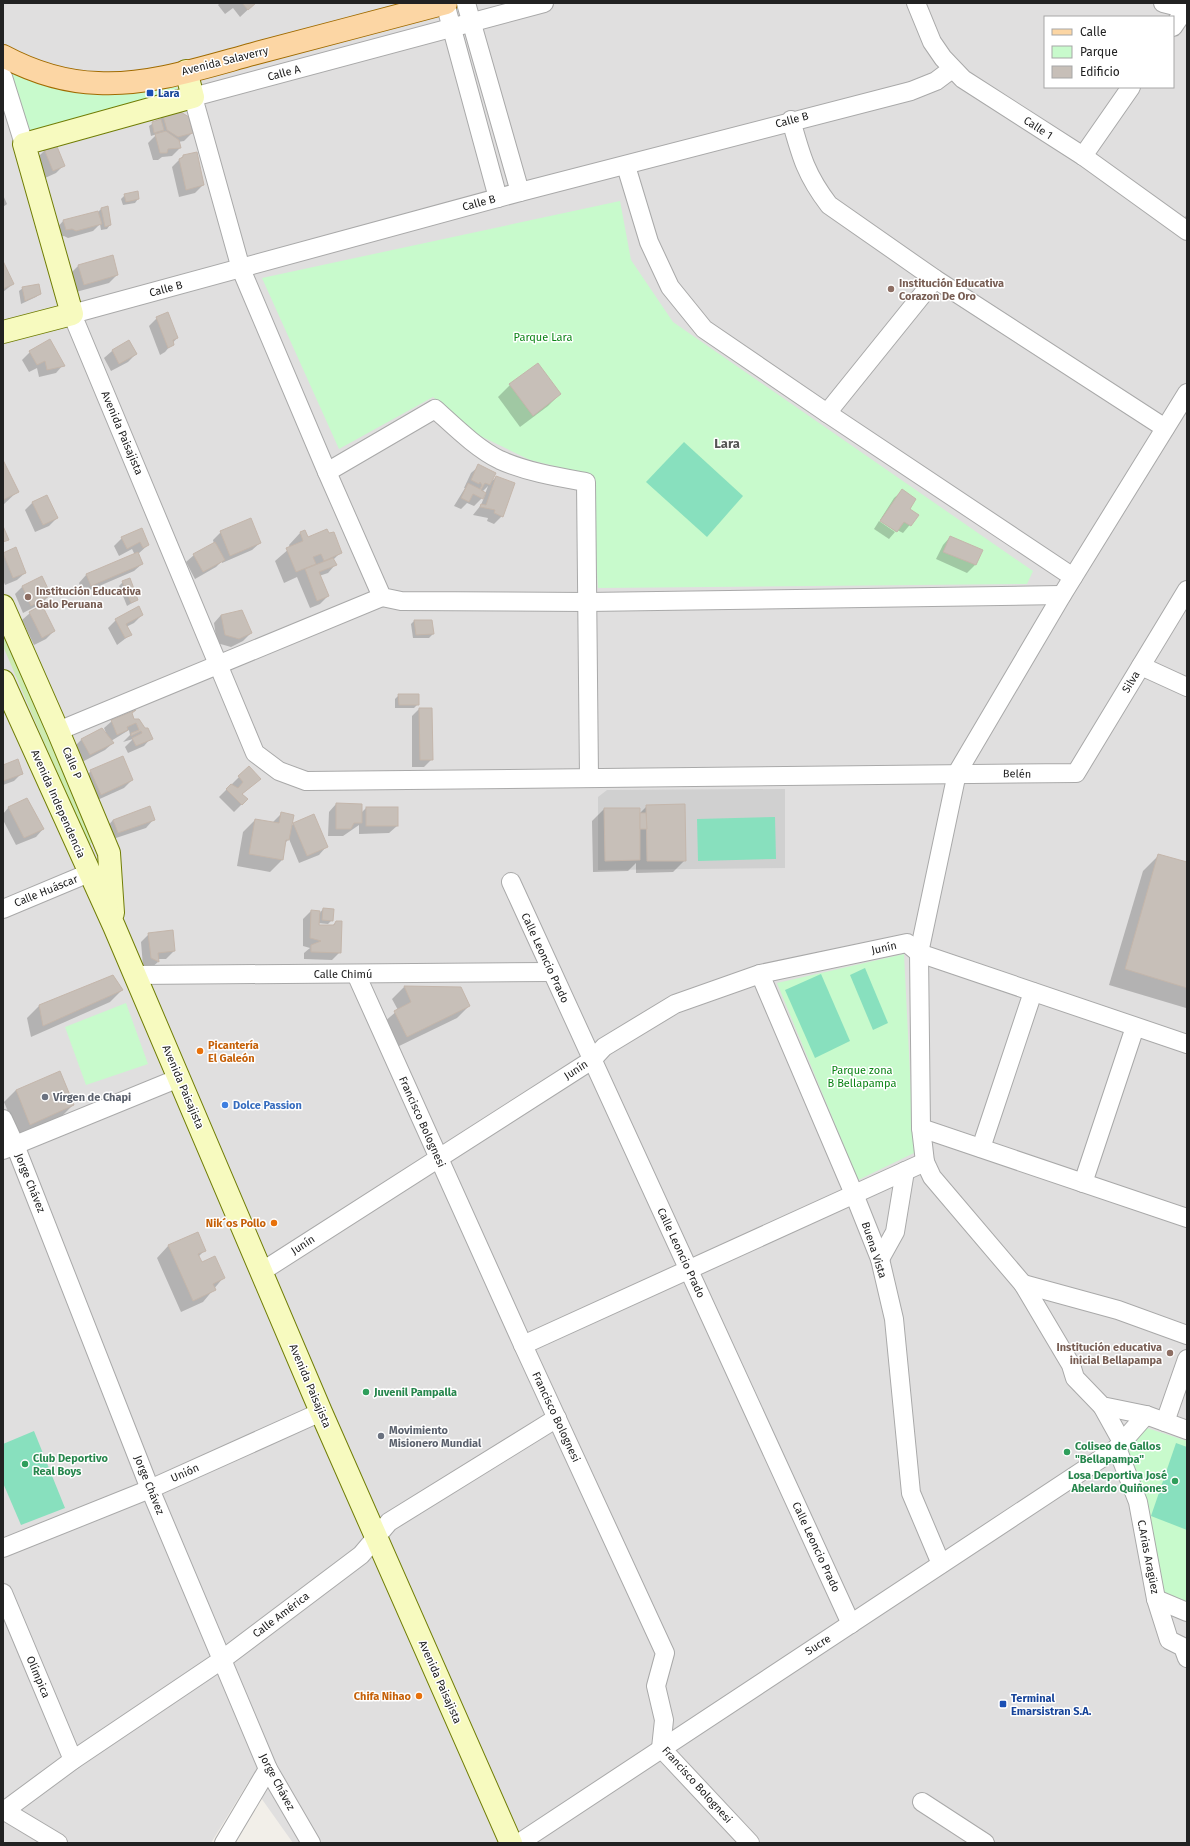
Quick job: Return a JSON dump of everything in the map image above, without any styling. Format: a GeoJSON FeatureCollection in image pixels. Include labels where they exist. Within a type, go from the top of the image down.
{"type":"FeatureCollection","features":[{"type":"Feature","properties":{"kind":"main road","name":"Avenida Salaverry"},"geometry":{"type":"LineString","coordinates":[[3,56],[44,74],[70,80],[98,84],[139,82],[446,3]]}},
{"type":"Feature","properties":{"kind":"main road"},"geometry":{"type":"LineString","coordinates":[[186,71],[193,98]]}},
{"type":"Feature","properties":{"kind":"main road","name":"Calle A"},"geometry":{"type":"LineString","coordinates":[[24,144],[193,98]]}},
{"type":"Feature","properties":{"kind":"main road","name":"Avenida Paisajista"},"geometry":{"type":"LineString","coordinates":[[24,144],[72,314]]}},
{"type":"Feature","properties":{"kind":"main road","name":"Calle B"},"geometry":{"type":"LineString","coordinates":[[3,332],[72,314]]}},
{"type":"Feature","properties":{"kind":"main road","name":"Calle P"},"geometry":{"type":"LineString","coordinates":[[3,606],[58,731],[109,853],[114,926]]}},
{"type":"Feature","properties":{"kind":"main road","name":"Avenida Independencia"},"geometry":{"type":"LineString","coordinates":[[3,681],[9,712],[114,926]]}},
{"type":"Feature","properties":{"kind":"main road","name":"Avenida Paisajista"},"geometry":{"type":"LineString","coordinates":[[114,926],[375,1538],[511,1843]]}},
{"type":"Feature","properties":{"kind":"street"},"geometry":{"type":"LineString","coordinates":[[446,3],[498,198]]}},
{"type":"Feature","properties":{"kind":"street"},"geometry":{"type":"LineString","coordinates":[[466,3],[520,192]]}},
{"type":"Feature","properties":{"kind":"street","name":"Calle A"},"geometry":{"type":"LineString","coordinates":[[193,98],[544,3]]}},
{"type":"Feature","properties":{"kind":"street","name":"Calle 1"},"geometry":{"type":"LineString","coordinates":[[916,3],[932,42],[952,69],[976,88],[1083,156],[1187,230]]}},
{"type":"Feature","properties":{"kind":"street"},"geometry":{"type":"LineString","coordinates":[[1163,3],[1186,8],[1174,26]]}},
{"type":"Feature","properties":{"kind":"street","name":"Calle B"},"geometry":{"type":"LineString","coordinates":[[72,314],[520,192],[626,166],[791,120],[911,91],[936,81],[952,69]]}},
{"type":"Feature","properties":{"kind":"street","name":"Avenida Paisajista"},"geometry":{"type":"LineString","coordinates":[[3,77],[24,144]]}},
{"type":"Feature","properties":{"kind":"street"},"geometry":{"type":"LineString","coordinates":[[1083,156],[1130,88]]}},
{"type":"Feature","properties":{"kind":"street"},"geometry":{"type":"LineString","coordinates":[[193,98],[241,269],[382,597]]}},
{"type":"Feature","properties":{"kind":"street"},"geometry":{"type":"LineString","coordinates":[[791,120],[804,167],[816,188],[829,205],[935,279],[1165,428]]}},
{"type":"Feature","properties":{"kind":"street"},"geometry":{"type":"LineString","coordinates":[[626,166],[649,242],[670,287],[704,329],[1073,577]]}},
{"type":"Feature","properties":{"kind":"street"},"geometry":{"type":"LineString","coordinates":[[827,413],[935,279]]}},
{"type":"Feature","properties":{"kind":"street","name":"Avenida Paisajista"},"geometry":{"type":"LineString","coordinates":[[72,314],[255,753],[279,771],[306,781],[589,778]]}},
{"type":"Feature","properties":{"kind":"street"},"geometry":{"type":"LineString","coordinates":[[523,1345],[925,1162],[921,1128],[919,953],[958,773],[1062,595],[1187,393]]}},
{"type":"Feature","properties":{"kind":"street"},"geometry":{"type":"LineString","coordinates":[[327,472],[435,409],[470,439],[500,460],[539,473],[586,482],[589,778]]}},
{"type":"Feature","properties":{"kind":"street","name":"Silva"},"geometry":{"type":"LineString","coordinates":[[1076,773],[1187,590]]}},
{"type":"Feature","properties":{"kind":"street"},"geometry":{"type":"LineString","coordinates":[[58,731],[382,597],[400,601],[587,602],[1062,595]]}},
{"type":"Feature","properties":{"kind":"street"},"geometry":{"type":"LineString","coordinates":[[1141,666],[1187,687]]}},
{"type":"Feature","properties":{"kind":"street","name":"Belén"},"geometry":{"type":"LineString","coordinates":[[589,778],[958,773],[1065,775],[1076,773]]}},
{"type":"Feature","properties":{"kind":"street","name":"Calle Huáscar"},"geometry":{"type":"LineString","coordinates":[[3,909],[89,874]]}},
{"type":"Feature","properties":{"kind":"street","name":"Calle Leoncio Prado"},"geometry":{"type":"LineString","coordinates":[[511,882],[851,1624]]}},
{"type":"Feature","properties":{"kind":"street","name":"Junín"},"geometry":{"type":"LineString","coordinates":[[261,1272],[592,1060],[604,1047],[675,1004],[760,974],[907,943],[919,953]]}},
{"type":"Feature","properties":{"kind":"street"},"geometry":{"type":"LineString","coordinates":[[919,953],[1187,1044]]}},
{"type":"Feature","properties":{"kind":"street","name":"Calle Chimú"},"geometry":{"type":"LineString","coordinates":[[134,975],[552,972]]}},
{"type":"Feature","properties":{"kind":"street","name":"Francisco Bolognesi"},"geometry":{"type":"LineString","coordinates":[[356,974],[556,1418],[665,1654],[656,1686],[664,1720],[661,1748],[750,1843]]}},
{"type":"Feature","properties":{"kind":"street","name":"Buena Vista"},"geometry":{"type":"LineString","coordinates":[[760,974],[880,1258],[894,1319],[904,1434],[911,1492],[941,1564]]}},
{"type":"Feature","properties":{"kind":"street"},"geometry":{"type":"LineString","coordinates":[[981,1148],[1033,992]]}},
{"type":"Feature","properties":{"kind":"street"},"geometry":{"type":"LineString","coordinates":[[1084,1183],[1135,1026]]}},
{"type":"Feature","properties":{"kind":"street"},"geometry":{"type":"LineString","coordinates":[[9,1147],[179,1078]]}},
{"type":"Feature","properties":{"kind":"street","name":"Jorge Chávez"},"geometry":{"type":"LineString","coordinates":[[3,1120],[9,1147],[150,1489],[223,1659],[268,1769],[311,1843]]}},
{"type":"Feature","properties":{"kind":"street"},"geometry":{"type":"LineString","coordinates":[[921,1128],[1187,1218]]}},
{"type":"Feature","properties":{"kind":"street","name":"C.Arias Aragüez"},"geometry":{"type":"LineString","coordinates":[[925,1162],[932,1177],[1023,1284],[1071,1365],[1075,1378],[1102,1406],[1119,1445],[1138,1502],[1156,1599],[1169,1640],[1186,1648]]}},
{"type":"Feature","properties":{"kind":"street"},"geometry":{"type":"LineString","coordinates":[[880,1258],[895,1232],[905,1172]]}},
{"type":"Feature","properties":{"kind":"street"},"geometry":{"type":"LineString","coordinates":[[1023,1284],[1118,1310],[1187,1335]]}},
{"type":"Feature","properties":{"kind":"street"},"geometry":{"type":"LineString","coordinates":[[1165,1422],[1187,1359]]}},
{"type":"Feature","properties":{"kind":"street"},"geometry":{"type":"LineString","coordinates":[[1102,1406],[1146,1415],[1187,1430]]}},
{"type":"Feature","properties":{"kind":"street","name":"Unión"},"geometry":{"type":"LineString","coordinates":[[3,1548],[150,1489],[321,1412]]}},
{"type":"Feature","properties":{"kind":"street","name":"Sucre"},"geometry":{"type":"LineString","coordinates":[[519,1843],[1119,1445],[1146,1415]]}},
{"type":"Feature","properties":{"kind":"street","name":"Calle América"},"geometry":{"type":"LineString","coordinates":[[4,1811],[73,1760],[223,1659],[361,1555],[389,1522],[556,1418]]}},
{"type":"Feature","properties":{"kind":"street","name":"Olímpica"},"geometry":{"type":"LineString","coordinates":[[3,1593],[73,1760]]}},
{"type":"Feature","properties":{"kind":"street"},"geometry":{"type":"LineString","coordinates":[[1156,1599],[1187,1612]]}},
{"type":"Feature","properties":{"kind":"street"},"geometry":{"type":"LineString","coordinates":[[224,1843],[268,1769]]}},
{"type":"Feature","properties":{"kind":"street"},"geometry":{"type":"LineString","coordinates":[[922,1802],[985,1843]]}},
{"type":"Feature","properties":{"kind":"street"},"geometry":{"type":"LineString","coordinates":[[4,1811],[58,1843]]}},
{"type":"Feature","properties":{"kind":"shaded area"},"geometry":{"type":"Polygon","coordinates":[[[3,3],[1187,3],[1187,1843],[293,1843],[249,1781],[211,1843],[3,1843],[3,3]]]}},
{"type":"Feature","properties":{"kind":"shaded area"},"geometry":{"type":"Polygon","coordinates":[[[785,789],[785,868],[598,870],[598,797],[607,790],[785,789]]]}},
{"type":"Feature","properties":{"kind":"green space"},"geometry":{"type":"Polygon","coordinates":[[[8,70],[175,82],[178,93],[30,135],[8,70]]]}},
{"type":"Feature","properties":{"kind":"green space","name":"Parque Lara"},"geometry":{"type":"Polygon","coordinates":[[[620,201],[631,260],[673,322],[1033,571],[1027,584],[598,588],[591,475],[530,460],[476,434],[433,397],[339,449],[262,278],[620,201]]]}},
{"type":"Feature","properties":{"kind":"green space"},"geometry":{"type":"Polygon","coordinates":[[[684,442],[743,496],[707,537],[646,482],[684,442]]]}},
{"type":"Feature","properties":{"kind":"green space"},"geometry":{"type":"Polygon","coordinates":[[[3,628],[94,842],[88,845],[3,646],[3,628]]]}},
{"type":"Feature","properties":{"kind":"green space"},"geometry":{"type":"Polygon","coordinates":[[[775,817],[776,859],[698,861],[697,819],[775,817]]]}},
{"type":"Feature","properties":{"kind":"green space","name":"Parque zona B Bellapampa"},"geometry":{"type":"Polygon","coordinates":[[[904,954],[914,1153],[858,1180],[777,983],[904,954]]]}},
{"type":"Feature","properties":{"kind":"green space"},"geometry":{"type":"Polygon","coordinates":[[[865,968],[888,1023],[873,1030],[850,975],[865,968]]]}},
{"type":"Feature","properties":{"kind":"green space"},"geometry":{"type":"Polygon","coordinates":[[[821,974],[850,1041],[815,1058],[785,990],[821,974]]]}},
{"type":"Feature","properties":{"kind":"green space"},"geometry":{"type":"Polygon","coordinates":[[[126,1003],[148,1064],[86,1085],[65,1027],[126,1003]]]}},
{"type":"Feature","properties":{"kind":"green space"},"geometry":{"type":"Polygon","coordinates":[[[1144,1427],[1187,1441],[1187,1607],[1164,1598],[1152,1535],[1126,1445],[1144,1427]]]}},
{"type":"Feature","properties":{"kind":"green space","name":"Club Deportivo Real Boys"},"geometry":{"type":"Polygon","coordinates":[[[34,1431],[65,1508],[21,1525],[3,1483],[3,1444],[34,1431]]]}},
{"type":"Feature","properties":{"kind":"green space","name":"Losa Deportiva José Abelardo Quiñones"},"geometry":{"type":"Polygon","coordinates":[[[1176,1443],[1187,1447],[1187,1530],[1151,1516],[1176,1443]]]}},
{"type":"Feature","properties":{"kind":"building"},"geometry":{"type":"Polygon","coordinates":[[[242,3],[256,3],[248,10],[242,3]]]}},
{"type":"Feature","properties":{"kind":"building"},"geometry":{"type":"Polygon","coordinates":[[[179,111],[189,117],[193,133],[178,137],[167,130],[163,116],[179,111]]]}},
{"type":"Feature","properties":{"kind":"building"},"geometry":{"type":"Polygon","coordinates":[[[161,119],[164,130],[154,133],[152,122],[161,119]]]}},
{"type":"Feature","properties":{"kind":"building"},"geometry":{"type":"Polygon","coordinates":[[[166,131],[179,140],[181,148],[168,149],[167,153],[160,153],[155,134],[166,131]]]}},
{"type":"Feature","properties":{"kind":"building"},"geometry":{"type":"Polygon","coordinates":[[[56,144],[65,166],[53,171],[44,149],[56,144]]]}},
{"type":"Feature","properties":{"kind":"building"},"geometry":{"type":"Polygon","coordinates":[[[197,152],[204,185],[186,190],[179,159],[183,157],[183,155],[197,152]]]}},
{"type":"Feature","properties":{"kind":"building"},"geometry":{"type":"Polygon","coordinates":[[[138,191],[139,199],[126,202],[124,194],[138,191]]]}},
{"type":"Feature","properties":{"kind":"building"},"geometry":{"type":"Polygon","coordinates":[[[108,206],[111,225],[105,227],[101,208],[108,206]]]}},
{"type":"Feature","properties":{"kind":"building"},"geometry":{"type":"Polygon","coordinates":[[[98,211],[102,224],[76,231],[72,229],[66,230],[63,220],[98,211]]]}},
{"type":"Feature","properties":{"kind":"building"},"geometry":{"type":"Polygon","coordinates":[[[113,255],[118,275],[84,285],[78,265],[113,255]]]}},
{"type":"Feature","properties":{"kind":"building"},"geometry":{"type":"Polygon","coordinates":[[[3,261],[14,284],[3,289],[3,261]]]}},
{"type":"Feature","properties":{"kind":"building"},"geometry":{"type":"Polygon","coordinates":[[[39,284],[41,294],[25,301],[22,287],[39,284]]]}},
{"type":"Feature","properties":{"kind":"building"},"geometry":{"type":"Polygon","coordinates":[[[168,312],[178,338],[173,340],[174,345],[168,348],[156,317],[168,312]]]}},
{"type":"Feature","properties":{"kind":"building"},"geometry":{"type":"Polygon","coordinates":[[[50,339],[65,366],[47,370],[45,361],[37,365],[29,351],[50,339]]]}},
{"type":"Feature","properties":{"kind":"building"},"geometry":{"type":"Polygon","coordinates":[[[129,340],[137,354],[119,364],[112,350],[129,340]]]}},
{"type":"Feature","properties":{"kind":"building"},"geometry":{"type":"Polygon","coordinates":[[[538,363],[561,394],[533,416],[509,384],[538,363]]]}},
{"type":"Feature","properties":{"kind":"building"},"geometry":{"type":"Polygon","coordinates":[[[3,460],[19,492],[3,500],[3,460]]]}},
{"type":"Feature","properties":{"kind":"building"},"geometry":{"type":"Polygon","coordinates":[[[478,464],[496,473],[490,485],[485,483],[481,490],[486,493],[483,499],[473,494],[469,502],[461,498],[468,483],[480,489],[482,485],[480,482],[479,484],[471,480],[478,464]]]}},
{"type":"Feature","properties":{"kind":"building"},"geometry":{"type":"Polygon","coordinates":[[[496,476],[515,483],[503,517],[494,513],[495,510],[480,507],[481,504],[486,505],[496,476]]]}},
{"type":"Feature","properties":{"kind":"building"},"geometry":{"type":"Polygon","coordinates":[[[902,489],[916,499],[910,509],[919,515],[911,526],[904,522],[897,532],[880,521],[902,489]]]}},
{"type":"Feature","properties":{"kind":"building"},"geometry":{"type":"Polygon","coordinates":[[[47,495],[58,518],[43,525],[32,502],[47,495]]]}},
{"type":"Feature","properties":{"kind":"building"},"geometry":{"type":"Polygon","coordinates":[[[251,518],[261,543],[230,556],[220,531],[251,518]]]}},
{"type":"Feature","properties":{"kind":"building"},"geometry":{"type":"Polygon","coordinates":[[[3,526],[9,540],[3,542],[3,526]]]}},
{"type":"Feature","properties":{"kind":"building"},"geometry":{"type":"Polygon","coordinates":[[[142,528],[149,545],[143,548],[140,542],[127,549],[121,537],[142,528]]]}},
{"type":"Feature","properties":{"kind":"building"},"geometry":{"type":"Polygon","coordinates":[[[327,529],[329,533],[334,532],[342,553],[324,561],[321,554],[313,557],[316,564],[296,572],[286,548],[303,541],[300,532],[305,530],[308,537],[327,529]]]}},
{"type":"Feature","properties":{"kind":"building"},"geometry":{"type":"Polygon","coordinates":[[[950,536],[983,550],[976,565],[943,552],[950,536]]]}},
{"type":"Feature","properties":{"kind":"building"},"geometry":{"type":"Polygon","coordinates":[[[215,542],[225,560],[203,572],[193,554],[215,542]]]}},
{"type":"Feature","properties":{"kind":"building"},"geometry":{"type":"Polygon","coordinates":[[[16,547],[26,573],[13,578],[3,553],[16,547]]]}},
{"type":"Feature","properties":{"kind":"building"},"geometry":{"type":"Polygon","coordinates":[[[138,552],[143,564],[91,586],[86,574],[138,552]]]}},
{"type":"Feature","properties":{"kind":"building"},"geometry":{"type":"Polygon","coordinates":[[[333,558],[337,565],[319,572],[329,596],[317,601],[305,569],[333,558]]]}},
{"type":"Feature","properties":{"kind":"building"},"geometry":{"type":"Polygon","coordinates":[[[42,576],[51,595],[31,606],[22,586],[42,576]]]}},
{"type":"Feature","properties":{"kind":"building"},"geometry":{"type":"Polygon","coordinates":[[[130,578],[138,600],[131,603],[122,581],[130,578]]]}},
{"type":"Feature","properties":{"kind":"building"},"geometry":{"type":"Polygon","coordinates":[[[42,605],[55,631],[42,638],[29,612],[42,605]]]}},
{"type":"Feature","properties":{"kind":"building"},"geometry":{"type":"Polygon","coordinates":[[[139,606],[143,615],[126,624],[132,635],[125,638],[115,619],[139,606]]]}},
{"type":"Feature","properties":{"kind":"building"},"geometry":{"type":"Polygon","coordinates":[[[242,610],[252,633],[239,639],[225,635],[221,615],[242,610]]]}},
{"type":"Feature","properties":{"kind":"building"},"geometry":{"type":"Polygon","coordinates":[[[414,620],[432,620],[434,634],[416,635],[414,620]]]}},
{"type":"Feature","properties":{"kind":"building"},"geometry":{"type":"Polygon","coordinates":[[[398,694],[419,694],[419,705],[399,705],[398,694]]]}},
{"type":"Feature","properties":{"kind":"building"},"geometry":{"type":"Polygon","coordinates":[[[419,708],[432,708],[433,760],[420,760],[419,708]]]}},
{"type":"Feature","properties":{"kind":"building"},"geometry":{"type":"Polygon","coordinates":[[[136,710],[132,713],[134,719],[139,719],[145,728],[148,728],[153,739],[136,746],[132,738],[142,733],[141,731],[131,736],[131,733],[139,730],[136,723],[127,727],[128,730],[117,735],[111,720],[136,710]]]}},
{"type":"Feature","properties":{"kind":"building"},"geometry":{"type":"Polygon","coordinates":[[[102,728],[114,743],[90,755],[81,739],[102,728]]]}},
{"type":"Feature","properties":{"kind":"building"},"geometry":{"type":"Polygon","coordinates":[[[123,756],[133,780],[101,795],[90,770],[123,756]]]}},
{"type":"Feature","properties":{"kind":"building"},"geometry":{"type":"Polygon","coordinates":[[[18,759],[23,774],[3,781],[3,765],[18,759]]]}},
{"type":"Feature","properties":{"kind":"building"},"geometry":{"type":"Polygon","coordinates":[[[249,766],[261,779],[242,794],[248,799],[242,805],[226,789],[231,784],[238,788],[243,782],[238,776],[249,766]]]}},
{"type":"Feature","properties":{"kind":"building"},"geometry":{"type":"Polygon","coordinates":[[[27,798],[44,829],[24,838],[8,807],[27,798]]]}},
{"type":"Feature","properties":{"kind":"building"},"geometry":{"type":"Polygon","coordinates":[[[336,803],[362,804],[362,823],[354,823],[351,829],[336,829],[336,803]]]}},
{"type":"Feature","properties":{"kind":"building"},"geometry":{"type":"Polygon","coordinates":[[[685,804],[686,861],[647,861],[646,805],[685,804]]]}},
{"type":"Feature","properties":{"kind":"building"},"geometry":{"type":"Polygon","coordinates":[[[150,806],[155,820],[118,833],[113,820],[150,806]]]}},
{"type":"Feature","properties":{"kind":"building"},"geometry":{"type":"Polygon","coordinates":[[[366,807],[398,807],[398,826],[366,826],[366,807]]]}},
{"type":"Feature","properties":{"kind":"building"},"geometry":{"type":"Polygon","coordinates":[[[604,808],[640,808],[640,860],[605,861],[604,808]]]}},
{"type":"Feature","properties":{"kind":"building"},"geometry":{"type":"Polygon","coordinates":[[[281,812],[294,815],[289,840],[286,840],[283,860],[249,854],[255,819],[279,823],[281,812]]]}},
{"type":"Feature","properties":{"kind":"building"},"geometry":{"type":"Polygon","coordinates":[[[640,813],[646,813],[647,829],[640,829],[640,813]]]}},
{"type":"Feature","properties":{"kind":"building"},"geometry":{"type":"Polygon","coordinates":[[[314,814],[328,847],[307,856],[293,823],[314,814]]]}},
{"type":"Feature","properties":{"kind":"building"},"geometry":{"type":"Polygon","coordinates":[[[1158,854],[1187,862],[1187,988],[1125,969],[1158,854]]]}},
{"type":"Feature","properties":{"kind":"building"},"geometry":{"type":"Polygon","coordinates":[[[323,908],[334,909],[333,921],[322,920],[323,908]]]}},
{"type":"Feature","properties":{"kind":"building"},"geometry":{"type":"Polygon","coordinates":[[[311,910],[320,911],[319,925],[334,925],[336,921],[342,921],[341,953],[311,952],[311,945],[321,941],[310,938],[311,910]]]}},
{"type":"Feature","properties":{"kind":"building"},"geometry":{"type":"Polygon","coordinates":[[[173,930],[175,951],[158,953],[159,962],[151,958],[148,933],[173,930]]]}},
{"type":"Feature","properties":{"kind":"building"},"geometry":{"type":"Polygon","coordinates":[[[113,975],[123,990],[43,1026],[39,1005],[113,975]]]}},
{"type":"Feature","properties":{"kind":"building"},"geometry":{"type":"Polygon","coordinates":[[[404,986],[461,987],[470,1006],[407,1037],[394,1011],[411,1002],[404,986]]]}},
{"type":"Feature","properties":{"kind":"building","name":"Vírgen de Chapi"},"geometry":{"type":"Polygon","coordinates":[[[60,1071],[74,1105],[30,1125],[16,1090],[60,1071]]]}},
{"type":"Feature","properties":{"kind":"building"},"geometry":{"type":"Polygon","coordinates":[[[198,1232],[206,1251],[198,1254],[202,1262],[215,1256],[225,1278],[213,1284],[216,1290],[193,1301],[168,1245],[198,1232]]]}},
{"type":"Feature","properties":{"kind":"place","name":"Lara"},"geometry":{"type":"Point","coordinates":[150,93]}},
{"type":"Feature","properties":{"kind":"place","name":"Institución Educativa Corazon De Oro"},"geometry":{"type":"Point","coordinates":[891,289]}},
{"type":"Feature","properties":{"kind":"place","name":"Institución Educativa Galo Peruana"},"geometry":{"type":"Point","coordinates":[28,597]}},
{"type":"Feature","properties":{"kind":"place","name":"Picantería El Galeón"},"geometry":{"type":"Point","coordinates":[200,1051]}},
{"type":"Feature","properties":{"kind":"place","name":"Vírgen de Chapi"},"geometry":{"type":"Point","coordinates":[45,1097]}},
{"type":"Feature","properties":{"kind":"place","name":"Dolce Passion"},"geometry":{"type":"Point","coordinates":[225,1105]}},
{"type":"Feature","properties":{"kind":"place","name":"Nik´os Pollo"},"geometry":{"type":"Point","coordinates":[274,1223]}},
{"type":"Feature","properties":{"kind":"place","name":"Institución educativa inicial Bellapampa"},"geometry":{"type":"Point","coordinates":[1170,1353]}},
{"type":"Feature","properties":{"kind":"place","name":"Juvenil Pampalla"},"geometry":{"type":"Point","coordinates":[366,1392]}},
{"type":"Feature","properties":{"kind":"place","name":"Movimiento Misionero Mundial"},"geometry":{"type":"Point","coordinates":[381,1436]}},
{"type":"Feature","properties":{"kind":"place","name":"Coliseo de Gallos \"Bellapampa\""},"geometry":{"type":"Point","coordinates":[1067,1452]}},
{"type":"Feature","properties":{"kind":"place","name":"Club Deportivo Real Boys"},"geometry":{"type":"Point","coordinates":[25,1464]}},
{"type":"Feature","properties":{"kind":"place","name":"Losa Deportiva José Abelardo Quiñones"},"geometry":{"type":"Point","coordinates":[1175,1481]}},
{"type":"Feature","properties":{"kind":"place","name":"Chifa Nihao"},"geometry":{"type":"Point","coordinates":[419,1696]}},
{"type":"Feature","properties":{"kind":"place","name":"Terminal Emarsistran S.A."},"geometry":{"type":"Point","coordinates":[1003,1704]}},
{"type":"Feature","properties":{"kind":"district","name":"Lara"},"geometry":{"type":"Point","coordinates":[727,443]}}]}
